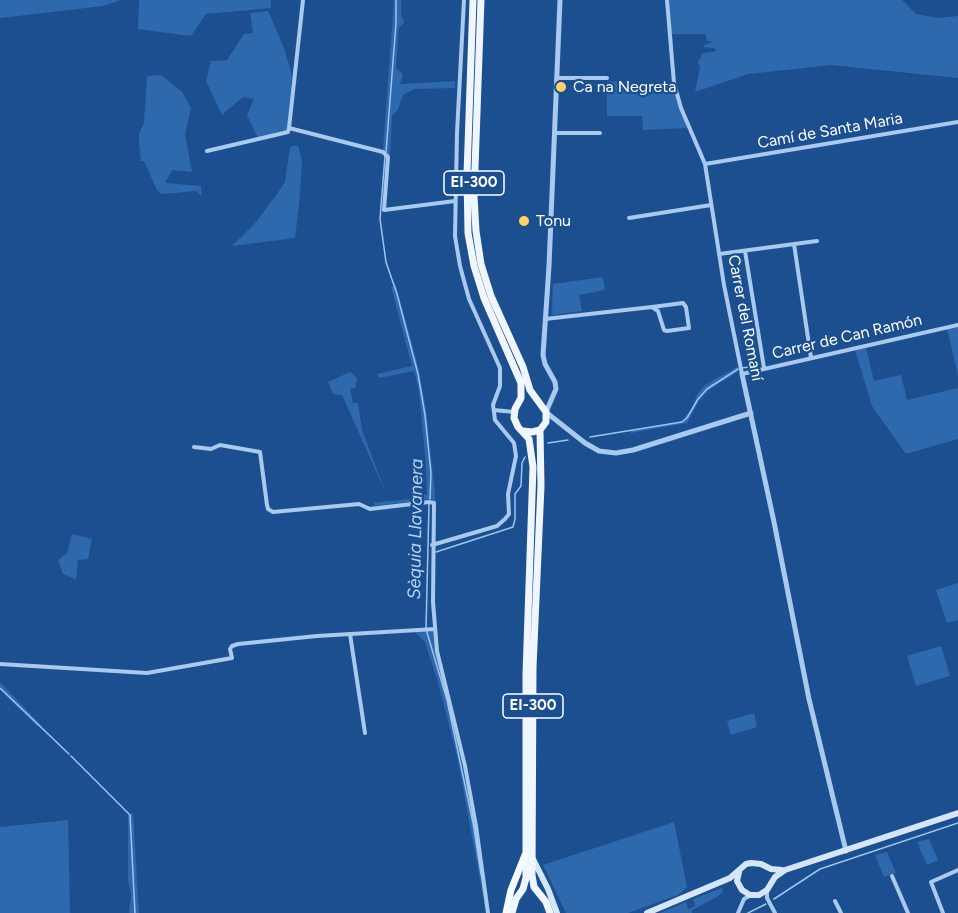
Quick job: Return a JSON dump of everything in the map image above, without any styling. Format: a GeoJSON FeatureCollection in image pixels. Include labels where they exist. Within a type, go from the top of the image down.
{"type":"FeatureCollection","features":[{"type":"Feature","properties":{"kind":"highway","name":"EI-300"},"geometry":{"type":"LineString","coordinates":[[506,913],[511,890],[529,855]]}},
{"type":"Feature","properties":{"kind":"main road","name":"EI-300"},"geometry":{"type":"LineString","coordinates":[[473,0],[466,199],[468,233],[474,266],[484,298],[520,383],[522,393],[519,404]]}},
{"type":"Feature","properties":{"kind":"main road","name":"EI-300"},"geometry":{"type":"LineString","coordinates":[[481,0],[474,187],[476,231],[491,296],[531,390],[547,413],[542,427],[529,855],[526,878],[512,913]]}},
{"type":"Feature","properties":{"kind":"main road"},"geometry":{"type":"LineString","coordinates":[[514,412],[519,404],[526,400],[539,402]]}},
{"type":"Feature","properties":{"kind":"main road","name":"EI-300"},"geometry":{"type":"LineString","coordinates":[[514,412],[516,424],[531,443],[534,473],[526,674],[529,855],[532,880],[550,913]]}},
{"type":"Feature","properties":{"kind":"main road"},"geometry":{"type":"LineString","coordinates":[[523,431],[532,432],[542,427]]}},
{"type":"Feature","properties":{"kind":"main road"},"geometry":{"type":"LineString","coordinates":[[647,913],[724,881],[751,863],[761,864],[774,870],[785,870],[958,813]]}},
{"type":"Feature","properties":{"kind":"main road"},"geometry":{"type":"LineString","coordinates":[[529,855],[548,889],[557,913]]}},
{"type":"Feature","properties":{"kind":"main road"},"geometry":{"type":"LineString","coordinates":[[765,867],[770,883]]}},
{"type":"Feature","properties":{"kind":"main road"},"geometry":{"type":"LineString","coordinates":[[724,881],[755,895],[766,890],[770,883],[785,870]]}},
{"type":"Feature","properties":{"kind":"main road"},"geometry":{"type":"LineString","coordinates":[[739,872],[740,888]]}},
{"type":"Feature","properties":{"kind":"main road"},"geometry":{"type":"LineString","coordinates":[[521,893],[538,892]]}},
{"type":"Feature","properties":{"kind":"street"},"geometry":{"type":"LineString","coordinates":[[207,151],[288,132],[303,0]]}},
{"type":"Feature","properties":{"kind":"street"},"geometry":{"type":"LineString","coordinates":[[432,545],[497,526],[509,514],[508,494],[516,462],[516,449],[508,435],[497,425],[494,410],[494,398],[500,386],[500,368],[477,317],[462,274],[454,236],[464,0]]}},
{"type":"Feature","properties":{"kind":"street"},"geometry":{"type":"LineString","coordinates":[[560,0],[544,320],[544,360],[556,386],[547,413],[591,447],[607,453],[616,453],[633,450],[751,412]]}},
{"type":"Feature","properties":{"kind":"street","name":"Carrer del Romaní"},"geometry":{"type":"LineString","coordinates":[[667,0],[674,83],[681,108],[705,164],[719,254],[742,374],[809,699],[846,851]]}},
{"type":"Feature","properties":{"kind":"street"},"geometry":{"type":"LineString","coordinates":[[557,78],[607,78]]}},
{"type":"Feature","properties":{"kind":"street","name":"Camí de Santa Maria"},"geometry":{"type":"LineString","coordinates":[[705,164],[958,122]]}},
{"type":"Feature","properties":{"kind":"street"},"geometry":{"type":"LineString","coordinates":[[289,128],[383,152],[388,157],[384,210],[455,201]]}},
{"type":"Feature","properties":{"kind":"street"},"geometry":{"type":"LineString","coordinates":[[554,133],[600,133]]}},
{"type":"Feature","properties":{"kind":"street"},"geometry":{"type":"LineString","coordinates":[[629,218],[711,205]]}},
{"type":"Feature","properties":{"kind":"street"},"geometry":{"type":"LineString","coordinates":[[719,254],[817,241]]}},
{"type":"Feature","properties":{"kind":"street"},"geometry":{"type":"LineString","coordinates":[[794,244],[811,358]]}},
{"type":"Feature","properties":{"kind":"street"},"geometry":{"type":"LineString","coordinates":[[745,251],[765,369]]}},
{"type":"Feature","properties":{"kind":"street"},"geometry":{"type":"LineString","coordinates":[[544,320],[683,303],[689,328],[664,330],[658,311],[652,307]]}},
{"type":"Feature","properties":{"kind":"street","name":"Carrer de Can Ramón"},"geometry":{"type":"LineString","coordinates":[[742,374],[958,325]]}},
{"type":"Feature","properties":{"kind":"street"},"geometry":{"type":"LineString","coordinates":[[539,402],[552,400]]}},
{"type":"Feature","properties":{"kind":"street"},"geometry":{"type":"LineString","coordinates":[[494,410],[514,412]]}},
{"type":"Feature","properties":{"kind":"street"},"geometry":{"type":"LineString","coordinates":[[542,427],[559,422]]}},
{"type":"Feature","properties":{"kind":"street"},"geometry":{"type":"LineString","coordinates":[[194,447],[211,449],[220,445],[260,452],[267,505],[268,509],[273,512],[359,504],[370,508],[434,503],[432,545],[435,629],[476,826],[488,913]]}},
{"type":"Feature","properties":{"kind":"street"},"geometry":{"type":"LineString","coordinates":[[0,664],[147,673],[232,658],[230,649],[238,644],[435,629]]}},
{"type":"Feature","properties":{"kind":"street"},"geometry":{"type":"LineString","coordinates":[[350,634],[365,734]]}},
{"type":"Feature","properties":{"kind":"street"},"geometry":{"type":"LineString","coordinates":[[943,913],[931,882],[958,870]]}},
{"type":"Feature","properties":{"kind":"street"},"geometry":{"type":"LineString","coordinates":[[892,876],[908,913]]}},
{"type":"Feature","properties":{"kind":"street"},"geometry":{"type":"LineString","coordinates":[[738,913],[744,899],[740,888]]}},
{"type":"Feature","properties":{"kind":"street"},"geometry":{"type":"LineString","coordinates":[[766,890],[767,898],[776,913]]}},
{"type":"Feature","properties":{"kind":"street"},"geometry":{"type":"LineString","coordinates":[[744,899],[755,895],[767,898]]}},
{"type":"Feature","properties":{"kind":"street"},"geometry":{"type":"LineString","coordinates":[[835,901],[841,913]]}},
{"type":"Feature","properties":{"kind":"shaded area"},"geometry":{"type":"Polygon","coordinates":[[[0,0],[121,0],[103,6],[0,18],[0,0]]]}},
{"type":"Feature","properties":{"kind":"shaded area"},"geometry":{"type":"Polygon","coordinates":[[[139,0],[271,0],[271,8],[206,14],[191,36],[138,29],[139,0]]]}},
{"type":"Feature","properties":{"kind":"shaded area"},"geometry":{"type":"Polygon","coordinates":[[[394,0],[401,0],[401,15],[404,21],[399,27],[396,68],[403,74],[400,84],[455,81],[455,88],[414,89],[403,95],[398,109],[392,116],[390,156],[383,150],[394,0]]]}},
{"type":"Feature","properties":{"kind":"shaded area"},"geometry":{"type":"Polygon","coordinates":[[[669,0],[902,0],[916,14],[938,18],[958,16],[958,78],[831,65],[748,74],[695,92],[700,68],[698,62],[703,53],[717,51],[714,48],[704,47],[713,42],[707,41],[705,34],[671,34],[669,0]]]}},
{"type":"Feature","properties":{"kind":"shaded area"},"geometry":{"type":"Polygon","coordinates":[[[268,11],[284,48],[292,76],[287,131],[258,138],[247,115],[254,99],[243,97],[222,115],[206,81],[211,61],[227,60],[244,34],[253,33],[250,13],[268,11]]]}},
{"type":"Feature","properties":{"kind":"shaded area"},"geometry":{"type":"Polygon","coordinates":[[[161,75],[182,92],[191,108],[185,134],[192,172],[172,170],[165,183],[201,186],[202,196],[196,191],[162,194],[157,190],[144,161],[141,161],[139,134],[144,123],[147,76],[161,75]]]}},
{"type":"Feature","properties":{"kind":"shaded area"},"geometry":{"type":"Polygon","coordinates":[[[607,81],[672,85],[687,128],[643,130],[642,116],[607,116],[607,81]]]}},
{"type":"Feature","properties":{"kind":"shaded area"},"geometry":{"type":"Polygon","coordinates":[[[298,145],[302,161],[295,238],[232,246],[256,222],[285,182],[290,147],[298,145]]]}},
{"type":"Feature","properties":{"kind":"shaded area"},"geometry":{"type":"Polygon","coordinates":[[[603,277],[605,290],[579,295],[582,311],[552,315],[553,284],[603,277]]]}},
{"type":"Feature","properties":{"kind":"shaded area"},"geometry":{"type":"Polygon","coordinates":[[[396,285],[419,370],[426,409],[436,505],[432,499],[374,506],[374,503],[427,495],[419,391],[414,371],[379,378],[377,374],[412,366],[391,287],[396,285]]]}},
{"type":"Feature","properties":{"kind":"shaded area"},"geometry":{"type":"Polygon","coordinates":[[[958,327],[958,375],[947,329],[958,327]]]}},
{"type":"Feature","properties":{"kind":"shaded area"},"geometry":{"type":"Polygon","coordinates":[[[866,348],[874,381],[901,375],[907,400],[958,388],[958,439],[906,454],[872,406],[855,350],[866,348]]]}},
{"type":"Feature","properties":{"kind":"shaded area"},"geometry":{"type":"Polygon","coordinates":[[[737,367],[739,371],[709,390],[699,401],[687,423],[631,433],[631,430],[681,421],[691,410],[697,395],[705,385],[737,367]]]}},
{"type":"Feature","properties":{"kind":"shaded area"},"geometry":{"type":"Polygon","coordinates":[[[350,372],[357,378],[355,388],[350,389],[353,403],[358,403],[362,430],[385,491],[342,395],[333,394],[328,382],[350,372]]]}},
{"type":"Feature","properties":{"kind":"shaded area"},"geometry":{"type":"Polygon","coordinates":[[[72,534],[92,539],[88,559],[78,560],[76,579],[63,574],[58,560],[67,553],[72,534]]]}},
{"type":"Feature","properties":{"kind":"shaded area"},"geometry":{"type":"Polygon","coordinates":[[[958,583],[958,620],[947,623],[936,590],[958,583]]]}},
{"type":"Feature","properties":{"kind":"shaded area"},"geometry":{"type":"Polygon","coordinates":[[[434,631],[475,826],[486,913],[458,760],[425,642],[415,632],[434,631]]]}},
{"type":"Feature","properties":{"kind":"shaded area"},"geometry":{"type":"Polygon","coordinates":[[[941,646],[950,676],[916,686],[907,656],[941,646]]]}},
{"type":"Feature","properties":{"kind":"shaded area"},"geometry":{"type":"Polygon","coordinates":[[[0,682],[42,726],[37,726],[0,690],[0,682]]]}},
{"type":"Feature","properties":{"kind":"shaded area"},"geometry":{"type":"Polygon","coordinates":[[[754,713],[757,727],[731,735],[727,721],[754,713]]]}},
{"type":"Feature","properties":{"kind":"shaded area"},"geometry":{"type":"Polygon","coordinates":[[[133,813],[139,913],[129,913],[131,895],[128,880],[128,815],[133,813]]]}},
{"type":"Feature","properties":{"kind":"shaded area"},"geometry":{"type":"Polygon","coordinates":[[[68,820],[70,913],[0,913],[0,827],[68,820]]]}},
{"type":"Feature","properties":{"kind":"shaded area"},"geometry":{"type":"Polygon","coordinates":[[[674,822],[687,887],[678,895],[628,913],[566,913],[543,865],[674,822]]]}},
{"type":"Feature","properties":{"kind":"shaded area"},"geometry":{"type":"Polygon","coordinates":[[[929,839],[938,860],[927,865],[917,842],[929,839]]]}},
{"type":"Feature","properties":{"kind":"shaded area"},"geometry":{"type":"Polygon","coordinates":[[[887,852],[896,873],[884,877],[875,855],[887,852]]]}},
{"type":"Feature","properties":{"kind":"shaded area"},"geometry":{"type":"Polygon","coordinates":[[[722,888],[723,892],[717,897],[692,910],[692,913],[660,913],[686,902],[688,909],[695,906],[693,899],[722,888]]]}},
{"type":"Feature","properties":{"kind":"waterway","name":"Sèquia Llavanera"},"geometry":{"type":"LineString","coordinates":[[386,152],[396,0]]}},
{"type":"Feature","properties":{"kind":"waterway","name":"Sèquia Llavanera"},"geometry":{"type":"LineString","coordinates":[[385,156],[380,219],[386,262],[418,374],[431,473],[430,499]]}},
{"type":"Feature","properties":{"kind":"waterway"},"geometry":{"type":"LineString","coordinates":[[742,368],[749,367]]}},
{"type":"Feature","properties":{"kind":"waterway"},"geometry":{"type":"LineString","coordinates":[[590,437],[682,422],[707,389],[738,369]]}},
{"type":"Feature","properties":{"kind":"waterway"},"geometry":{"type":"LineString","coordinates":[[548,443],[568,440]]}},
{"type":"Feature","properties":{"kind":"waterway"},"geometry":{"type":"LineString","coordinates":[[436,552],[513,527],[515,494],[521,486],[522,463],[525,457]]}},
{"type":"Feature","properties":{"kind":"waterway","name":"Sèquia Llavanera"},"geometry":{"type":"LineString","coordinates":[[429,504],[426,629],[447,700],[473,823],[481,874]]}},
{"type":"Feature","properties":{"kind":"waterway"},"geometry":{"type":"LineString","coordinates":[[0,688],[69,754]]}},
{"type":"Feature","properties":{"kind":"waterway"},"geometry":{"type":"LineString","coordinates":[[71,756],[130,815],[135,913]]}},
{"type":"Feature","properties":{"kind":"waterway"},"geometry":{"type":"LineString","coordinates":[[774,899],[820,869],[958,823]]}},
{"type":"Feature","properties":{"kind":"waterway"},"geometry":{"type":"LineString","coordinates":[[748,913],[766,904]]}},
{"type":"Feature","properties":{"kind":"place","name":"Ca na Negreta"},"geometry":{"type":"Point","coordinates":[561,87]}},
{"type":"Feature","properties":{"kind":"place","name":"Tonu"},"geometry":{"type":"Point","coordinates":[524,221]}}]}
